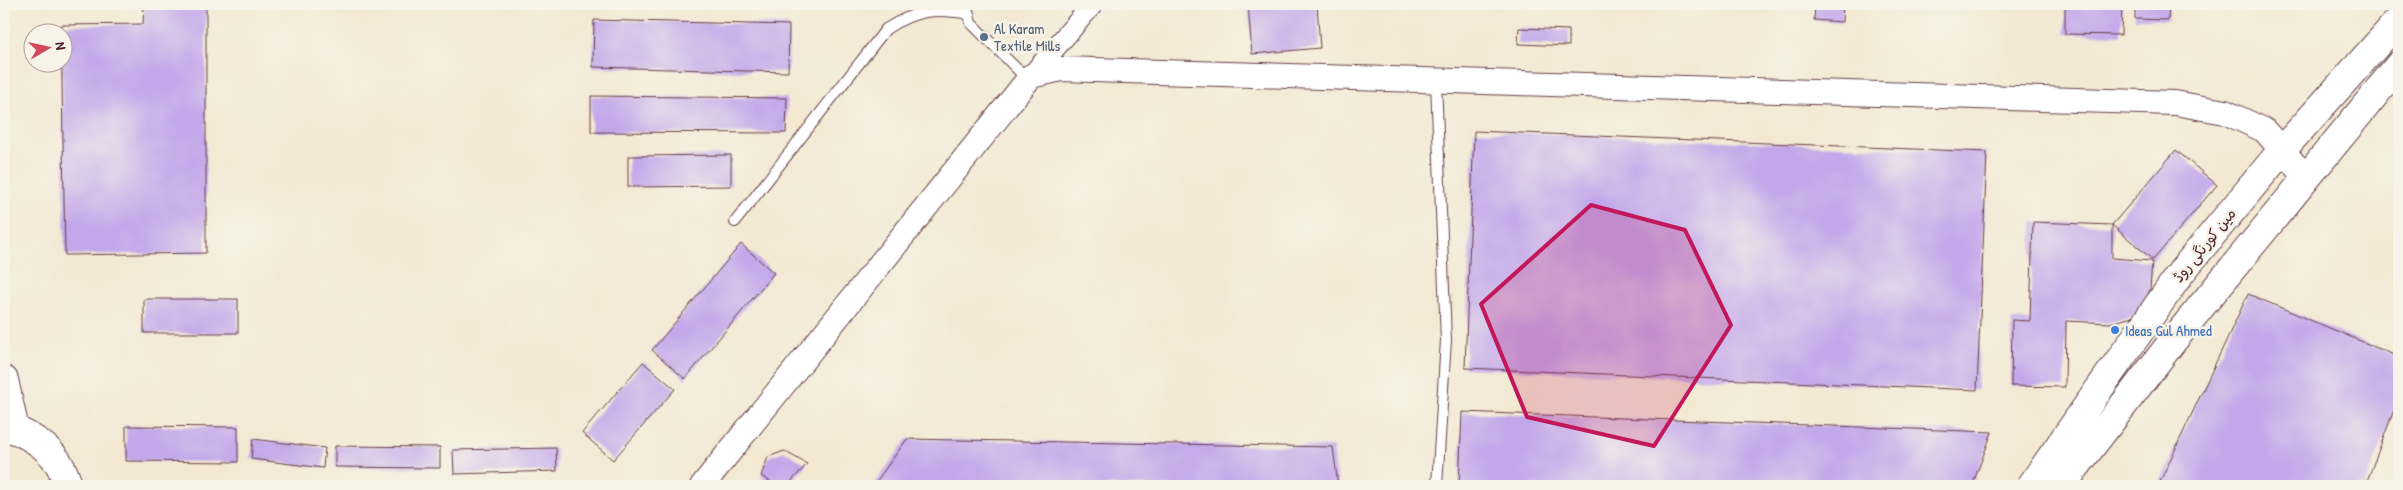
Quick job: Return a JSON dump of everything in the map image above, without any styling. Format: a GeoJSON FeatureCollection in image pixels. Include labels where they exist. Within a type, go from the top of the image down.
{"type":"FeatureCollection","features":[{"type":"Feature","properties":{"kind":"main road","name":"مین کورنگی روڈ"},"geometry":{"type":"LineString","coordinates":[[2031,486],[2182,271],[2283,149],[2399,20]]}},
{"type":"Feature","properties":{"kind":"main road"},"geometry":{"type":"LineString","coordinates":[[2061,486],[2172,342],[2399,65]]}},
{"type":"Feature","properties":{"kind":"main road"},"geometry":{"type":"LineString","coordinates":[[4,380],[10,428],[47,447],[60,464],[68,486]]}},
{"type":"Feature","properties":{"kind":"street"},"geometry":{"type":"LineString","coordinates":[[702,486],[1030,78],[1093,4]]}},
{"type":"Feature","properties":{"kind":"street"},"geometry":{"type":"LineString","coordinates":[[1030,78],[1061,69],[2175,103],[2225,112],[2264,130],[2283,149],[2306,177]]}},
{"type":"Feature","properties":{"kind":"lane"},"geometry":{"type":"LineString","coordinates":[[735,222],[886,29],[904,17],[924,12],[970,9],[971,23],[1030,78]]}},
{"type":"Feature","properties":{"kind":"lane"},"geometry":{"type":"LineString","coordinates":[[1436,81],[1446,340],[1437,486]]}},
{"type":"Feature","properties":{"kind":"highlighted area"},"geometry":{"type":"Polygon","coordinates":[[[1591,205],[1685,230],[1731,325],[1654,446],[1527,417],[1481,304],[1591,205]]]}},
{"type":"Feature","properties":{"kind":"building"},"geometry":{"type":"Polygon","coordinates":[[[144,4],[206,4],[206,253],[65,255],[62,72],[72,72],[72,25],[143,24],[144,4]]]}},
{"type":"Feature","properties":{"kind":"building"},"geometry":{"type":"Polygon","coordinates":[[[1248,4],[1317,4],[1320,48],[1252,54],[1248,4]]]}},
{"type":"Feature","properties":{"kind":"building"},"geometry":{"type":"Polygon","coordinates":[[[1815,4],[1843,4],[1842,22],[1814,20],[1815,4]]]}},
{"type":"Feature","properties":{"kind":"building"},"geometry":{"type":"Polygon","coordinates":[[[2065,4],[2122,4],[2121,35],[2065,34],[2065,4]]]}},
{"type":"Feature","properties":{"kind":"building"},"geometry":{"type":"Polygon","coordinates":[[[2135,4],[2169,4],[2168,20],[2135,19],[2135,4]]]}},
{"type":"Feature","properties":{"kind":"building"},"geometry":{"type":"Polygon","coordinates":[[[594,20],[789,25],[788,72],[593,67],[594,20]]]}},
{"type":"Feature","properties":{"kind":"building"},"geometry":{"type":"Polygon","coordinates":[[[1519,28],[1569,30],[1569,46],[1518,44],[1519,28]]]}},
{"type":"Feature","properties":{"kind":"building"},"geometry":{"type":"Polygon","coordinates":[[[591,96],[787,98],[786,133],[591,132],[591,96]]]}},
{"type":"Feature","properties":{"kind":"building"},"geometry":{"type":"Polygon","coordinates":[[[1474,131],[1987,152],[1977,390],[1465,368],[1474,131]]]}},
{"type":"Feature","properties":{"kind":"building"},"geometry":{"type":"Polygon","coordinates":[[[2176,150],[2217,185],[2153,260],[2112,225],[2176,150]]]}},
{"type":"Feature","properties":{"kind":"building"},"geometry":{"type":"Polygon","coordinates":[[[731,155],[731,186],[628,187],[628,156],[731,155]]]}},
{"type":"Feature","properties":{"kind":"building"},"geometry":{"type":"Polygon","coordinates":[[[2033,222],[2112,225],[2112,258],[2152,261],[2150,290],[2136,316],[2110,323],[2066,321],[2065,387],[2011,386],[2012,320],[2030,321],[2033,222]]]}},
{"type":"Feature","properties":{"kind":"building"},"geometry":{"type":"Polygon","coordinates":[[[741,244],[774,273],[685,379],[652,350],[741,244]]]}},
{"type":"Feature","properties":{"kind":"building"},"geometry":{"type":"Polygon","coordinates":[[[2248,294],[2399,357],[2399,397],[2365,486],[2158,486],[2248,294]]]}},
{"type":"Feature","properties":{"kind":"building"},"geometry":{"type":"Polygon","coordinates":[[[144,299],[238,299],[238,333],[144,333],[144,299]]]}},
{"type":"Feature","properties":{"kind":"building"},"geometry":{"type":"Polygon","coordinates":[[[643,362],[675,389],[613,460],[582,433],[643,362]]]}},
{"type":"Feature","properties":{"kind":"building"},"geometry":{"type":"Polygon","coordinates":[[[1462,412],[1992,432],[1972,486],[1459,486],[1462,412]]]}},
{"type":"Feature","properties":{"kind":"building"},"geometry":{"type":"Polygon","coordinates":[[[126,426],[238,427],[238,462],[126,461],[126,426]]]}},
{"type":"Feature","properties":{"kind":"building"},"geometry":{"type":"Polygon","coordinates":[[[253,439],[325,448],[323,468],[251,459],[253,439]]]}},
{"type":"Feature","properties":{"kind":"building"},"geometry":{"type":"Polygon","coordinates":[[[907,439],[1333,447],[1338,486],[873,486],[907,439]]]}},
{"type":"Feature","properties":{"kind":"building"},"geometry":{"type":"Polygon","coordinates":[[[335,446],[440,447],[440,468],[335,467],[335,446]]]}},
{"type":"Feature","properties":{"kind":"building"},"geometry":{"type":"Polygon","coordinates":[[[556,448],[557,471],[454,474],[453,450],[556,448]]]}},
{"type":"Feature","properties":{"kind":"building"},"geometry":{"type":"Polygon","coordinates":[[[784,451],[807,464],[787,486],[778,486],[761,476],[768,457],[784,451]]]}},
{"type":"Feature","properties":{"kind":"place","name":"Al Karam Textile Mills"},"geometry":{"type":"Point","coordinates":[984,37]}},
{"type":"Feature","properties":{"kind":"place","name":"Ideas Gul Ahmed"},"geometry":{"type":"Point","coordinates":[2115,330]}}]}
